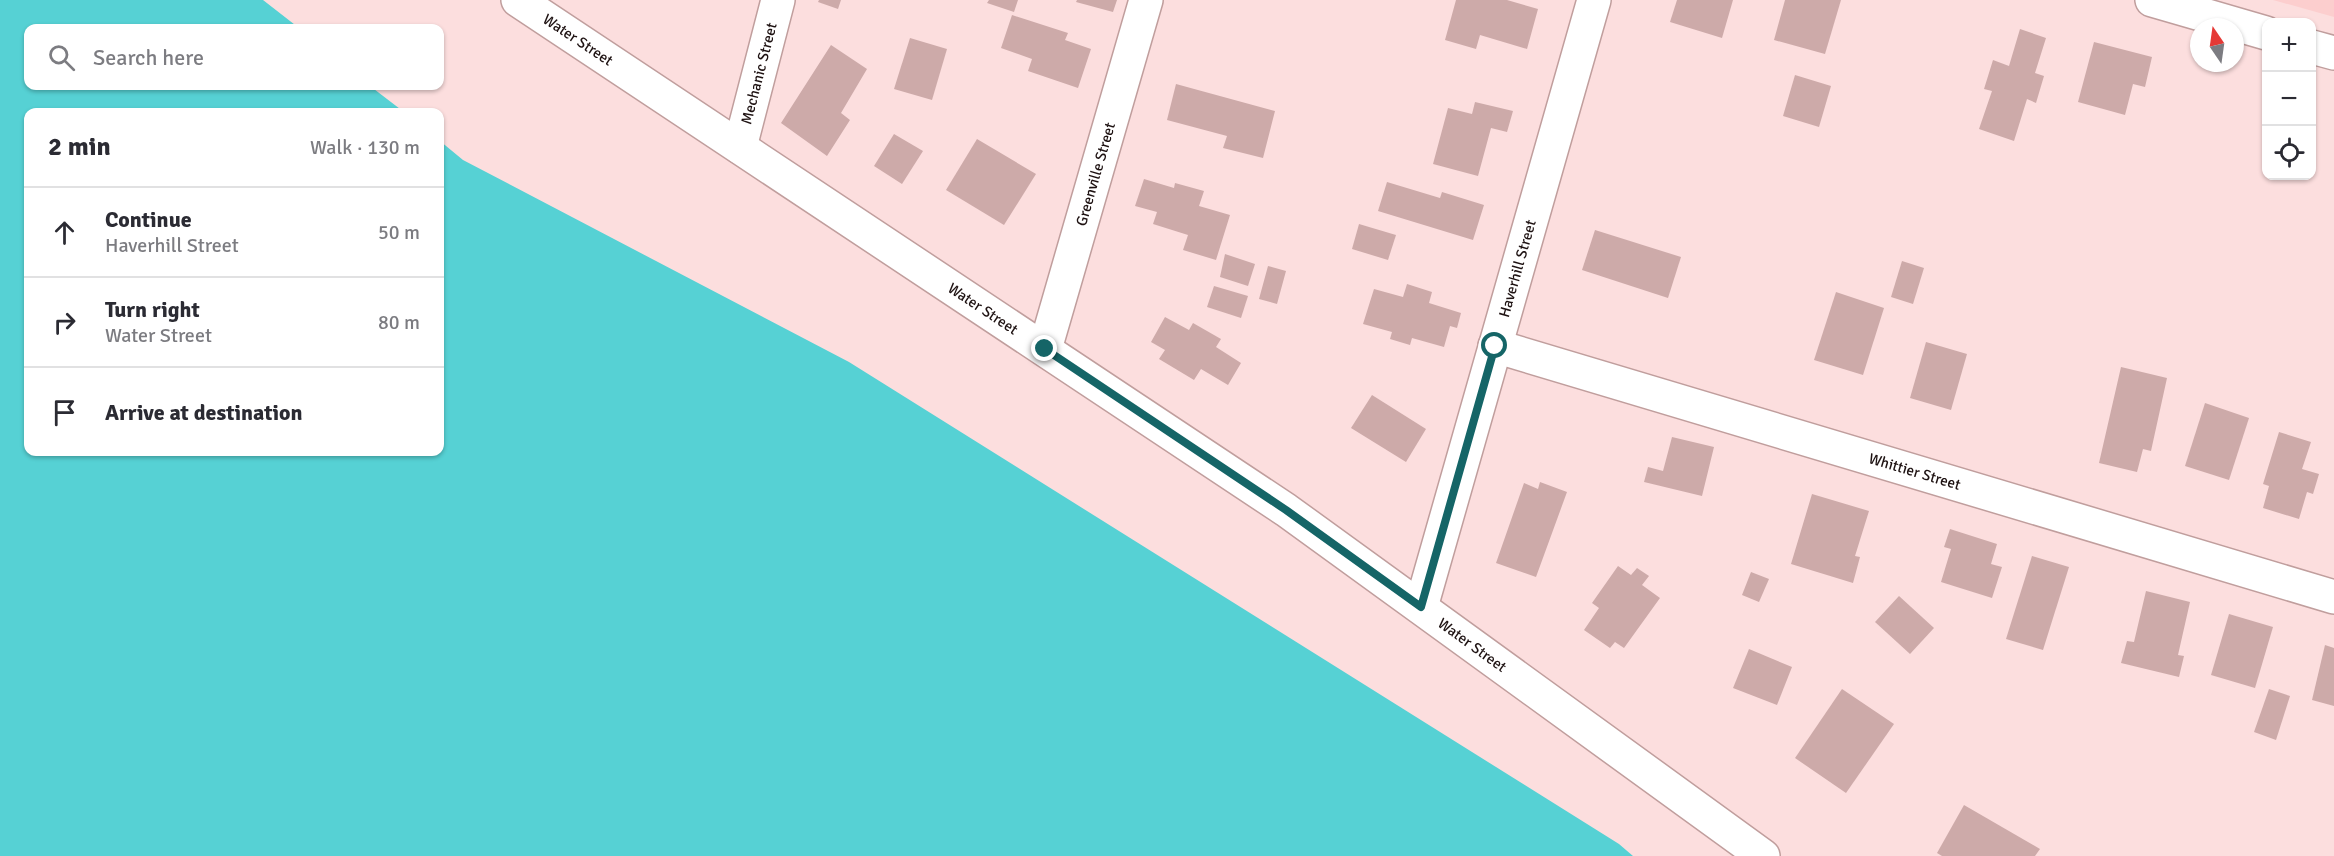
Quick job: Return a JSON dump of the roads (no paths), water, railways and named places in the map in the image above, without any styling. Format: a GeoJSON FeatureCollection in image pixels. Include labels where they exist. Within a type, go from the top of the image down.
{"type":"FeatureCollection","features":[{"type":"Feature","properties":{"kind":"street","name":"Water Street"},"geometry":{"type":"LineString","coordinates":[[518,0],[1286,510],[1763,856]]}},
{"type":"Feature","properties":{"kind":"street","name":"Mechanic Street"},"geometry":{"type":"LineString","coordinates":[[740,147],[778,0]]}},
{"type":"Feature","properties":{"kind":"street","name":"Greenville Street"},"geometry":{"type":"LineString","coordinates":[[1045,349],[1146,0]]}},
{"type":"Feature","properties":{"kind":"street","name":"Haverhill Street"},"geometry":{"type":"LineString","coordinates":[[1421,607],[1594,0]]}},
{"type":"Feature","properties":{"kind":"street"},"geometry":{"type":"LineString","coordinates":[[2152,0],[2262,32]]}},
{"type":"Feature","properties":{"kind":"street"},"geometry":{"type":"LineString","coordinates":[[2316,47],[2334,53]]}},
{"type":"Feature","properties":{"kind":"street","name":"Whittier Street"},"geometry":{"type":"LineString","coordinates":[[1495,346],[2334,597]]}},
{"type":"Feature","properties":{"kind":"water"},"geometry":{"type":"Polygon","coordinates":[[[0,0],[263,0],[294,24],[24,24],[24,90],[375,90],[399,108],[24,108],[24,456],[444,456],[444,144],[463,160],[849,362],[1619,844],[1633,856],[0,856],[0,0]]]}}]}
